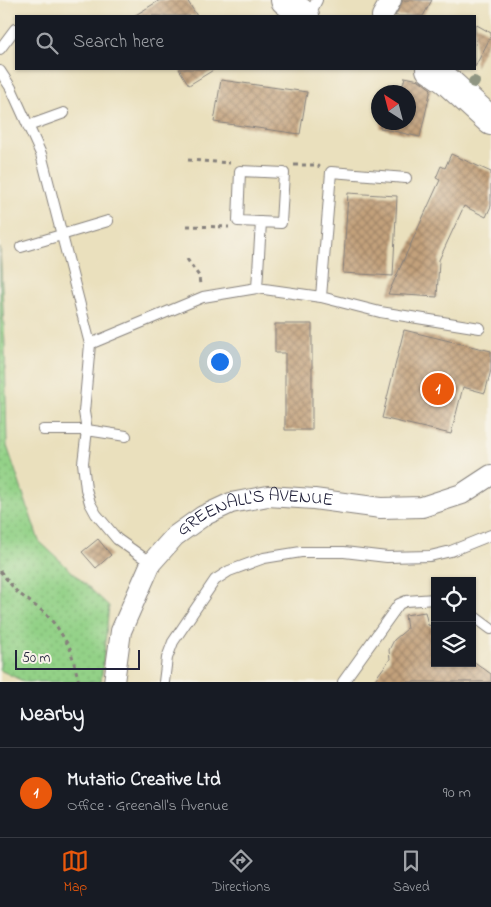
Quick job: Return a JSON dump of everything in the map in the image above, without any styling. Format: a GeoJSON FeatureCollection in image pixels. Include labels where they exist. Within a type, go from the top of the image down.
{"type":"FeatureCollection","features":[{"type":"Feature","properties":{"kind":"highway"},"geometry":{"type":"LineString","coordinates":[[284,0],[306,15]]}},
{"type":"Feature","properties":{"kind":"highway"},"geometry":{"type":"LineString","coordinates":[[431,70],[446,80],[491,121]]}},
{"type":"Feature","properties":{"kind":"street"},"geometry":{"type":"LineString","coordinates":[[383,15],[391,0]]}},
{"type":"Feature","properties":{"kind":"street","name":"GREENALL'S AVENUE"},"geometry":{"type":"LineString","coordinates":[[114,682],[121,631],[151,563],[174,536],[216,508],[268,496],[289,496],[382,508],[422,507],[449,499],[475,486],[491,475]]}},
{"type":"Feature","properties":{"kind":"lane"},"geometry":{"type":"LineString","coordinates":[[308,15],[317,0]]}},
{"type":"Feature","properties":{"kind":"lane"},"geometry":{"type":"LineString","coordinates":[[0,49],[15,29]]}},
{"type":"Feature","properties":{"kind":"lane"},"geometry":{"type":"LineString","coordinates":[[0,71],[10,88],[40,154],[90,344],[84,412],[87,430],[84,470],[90,503],[96,514],[117,539],[151,563]]}},
{"type":"Feature","properties":{"kind":"lane"},"geometry":{"type":"LineString","coordinates":[[28,126],[64,113]]}},
{"type":"Feature","properties":{"kind":"lane"},"geometry":{"type":"LineString","coordinates":[[240,170],[284,173],[281,223],[238,221],[240,170]]}},
{"type":"Feature","properties":{"kind":"lane"},"geometry":{"type":"LineString","coordinates":[[321,297],[331,172],[406,178]]}},
{"type":"Feature","properties":{"kind":"lane"},"geometry":{"type":"LineString","coordinates":[[21,247],[108,221]]}},
{"type":"Feature","properties":{"kind":"lane"},"geometry":{"type":"LineString","coordinates":[[257,288],[262,222]]}},
{"type":"Feature","properties":{"kind":"lane"},"geometry":{"type":"LineString","coordinates":[[90,344],[203,297],[257,288],[321,297],[380,312],[480,328]]}},
{"type":"Feature","properties":{"kind":"lane"},"geometry":{"type":"LineString","coordinates":[[43,430],[87,430],[126,436]]}},
{"type":"Feature","properties":{"kind":"lane"},"geometry":{"type":"LineString","coordinates":[[164,682],[167,658],[173,642],[215,580],[229,571],[264,558],[300,552],[344,552],[388,557],[430,556],[451,551],[491,535]]}},
{"type":"Feature","properties":{"kind":"lane"},"geometry":{"type":"LineString","coordinates":[[343,682],[399,604],[406,601],[431,599]]}},
{"type":"Feature","properties":{"kind":"lane"},"geometry":{"type":"LineString","coordinates":[[476,618],[491,628]]}},
{"type":"Feature","properties":{"kind":"path"},"geometry":{"type":"LineString","coordinates":[[188,160],[215,162]]}},
{"type":"Feature","properties":{"kind":"path"},"geometry":{"type":"LineString","coordinates":[[284,173],[293,165],[316,165],[331,172]]}},
{"type":"Feature","properties":{"kind":"path"},"geometry":{"type":"LineString","coordinates":[[187,226],[228,228],[238,221]]}},
{"type":"Feature","properties":{"kind":"path"},"geometry":{"type":"LineString","coordinates":[[187,259],[199,276],[203,297]]}},
{"type":"Feature","properties":{"kind":"path"},"geometry":{"type":"LineString","coordinates":[[0,571],[17,592],[45,613],[57,627],[70,648],[79,682]]}},
{"type":"Feature","properties":{"kind":"path"},"geometry":{"type":"LineString","coordinates":[[0,579],[6,580]]}},
{"type":"Feature","properties":{"kind":"green space"},"geometry":{"type":"Polygon","coordinates":[[[0,248],[5,345],[7,446],[39,541],[109,606],[101,682],[25,682],[0,670],[0,248]]]}},
{"type":"Feature","properties":{"kind":"building"},"geometry":{"type":"Polygon","coordinates":[[[160,0],[187,0],[196,15],[136,15],[160,0]]]}},
{"type":"Feature","properties":{"kind":"building"},"geometry":{"type":"Polygon","coordinates":[[[403,0],[432,0],[424,15],[396,15],[403,0]]]}},
{"type":"Feature","properties":{"kind":"building"},"geometry":{"type":"Polygon","coordinates":[[[476,25],[491,33],[476,65],[476,25]]]}},
{"type":"Feature","properties":{"kind":"building"},"geometry":{"type":"Polygon","coordinates":[[[180,70],[213,70],[189,85],[180,70]]]}},
{"type":"Feature","properties":{"kind":"building"},"geometry":{"type":"Polygon","coordinates":[[[405,77],[419,80],[431,89],[420,137],[389,130],[416,130],[416,85],[403,85],[405,77]]]}},
{"type":"Feature","properties":{"kind":"building"},"geometry":{"type":"Polygon","coordinates":[[[221,80],[307,92],[300,134],[214,122],[221,80]]]}},
{"type":"Feature","properties":{"kind":"building"},"geometry":{"type":"Polygon","coordinates":[[[451,154],[491,172],[491,206],[486,217],[464,206],[439,260],[437,297],[388,294],[440,180],[436,178],[441,166],[445,168],[451,154]]]}},
{"type":"Feature","properties":{"kind":"building"},"geometry":{"type":"Polygon","coordinates":[[[348,193],[397,196],[393,276],[343,273],[348,193]]]}},
{"type":"Feature","properties":{"kind":"building"},"geometry":{"type":"Polygon","coordinates":[[[275,324],[312,324],[312,430],[285,430],[285,353],[275,353],[275,324]]]}},
{"type":"Feature","properties":{"kind":"building"},"geometry":{"type":"Polygon","coordinates":[[[404,330],[491,351],[491,370],[485,393],[463,387],[451,434],[382,418],[404,330]]]}},
{"type":"Feature","properties":{"kind":"building"},"geometry":{"type":"Polygon","coordinates":[[[98,539],[111,555],[96,568],[82,552],[98,539]]]}},
{"type":"Feature","properties":{"kind":"building"},"geometry":{"type":"Polygon","coordinates":[[[425,612],[428,625],[431,626],[431,667],[476,667],[476,663],[491,674],[491,682],[373,682],[390,659],[389,650],[394,640],[407,629],[405,615],[425,612]]]}},
{"type":"Feature","properties":{"kind":"place","name":"Mutatio Creative Ltd"},"geometry":{"type":"Point","coordinates":[438,389]}}]}
